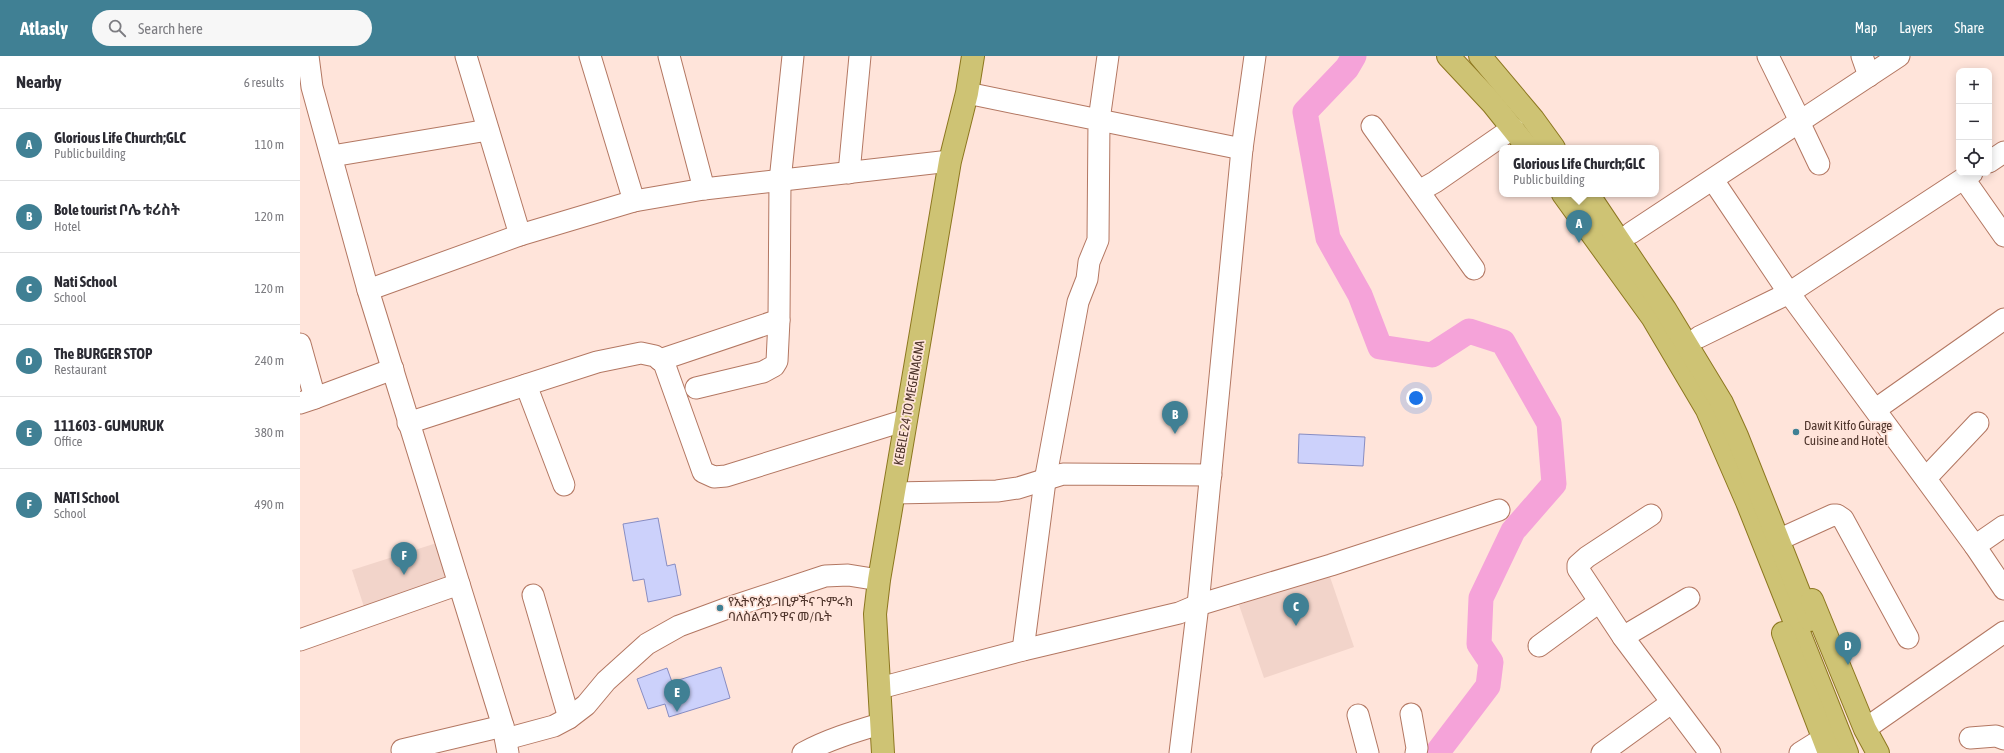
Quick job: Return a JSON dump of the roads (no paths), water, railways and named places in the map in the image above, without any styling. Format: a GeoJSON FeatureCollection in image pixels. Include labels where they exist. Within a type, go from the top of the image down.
{"type":"FeatureCollection","features":[{"type":"Feature","properties":{"kind":"main road","name":"KEBELE 24 TO MEGENAGNA"},"geometry":{"type":"LineString","coordinates":[[883,753],[880,724],[880,688],[875,614],[878,580],[950,162],[967,93],[973,56]]}},
{"type":"Feature","properties":{"kind":"main road"},"geometry":{"type":"LineString","coordinates":[[1448,56],[1513,128],[1526,145]]}},
{"type":"Feature","properties":{"kind":"main road"},"geometry":{"type":"LineString","coordinates":[[1485,58],[1552,145]]}},
{"type":"Feature","properties":{"kind":"main road"},"geometry":{"type":"LineString","coordinates":[[1568,197],[1590,209],[1614,218],[1631,233],[1699,337],[1738,408],[1789,535],[1817,612],[1865,729],[1878,753]]}},
{"type":"Feature","properties":{"kind":"main road"},"geometry":{"type":"LineString","coordinates":[[1590,209],[1652,317],[1715,407],[1778,538],[1862,753]]}},
{"type":"Feature","properties":{"kind":"main road"},"geometry":{"type":"LineString","coordinates":[[1590,209],[1598,262],[1659,351],[1694,414],[1729,492],[1827,746]]}},
{"type":"Feature","properties":{"kind":"main road"},"geometry":{"type":"LineString","coordinates":[[1715,407],[1750,509],[1846,753]]}},
{"type":"Feature","properties":{"kind":"street"},"geometry":{"type":"LineString","coordinates":[[308,56],[306,87],[332,156],[368,290],[506,739]]}},
{"type":"Feature","properties":{"kind":"street"},"geometry":{"type":"LineString","coordinates":[[466,56],[520,235]]}},
{"type":"Feature","properties":{"kind":"street"},"geometry":{"type":"LineString","coordinates":[[590,56],[634,201]]}},
{"type":"Feature","properties":{"kind":"street"},"geometry":{"type":"LineString","coordinates":[[669,56],[704,189]]}},
{"type":"Feature","properties":{"kind":"street"},"geometry":{"type":"LineString","coordinates":[[696,388],[763,372],[774,366],[777,361],[779,320],[780,181],[793,56]]}},
{"type":"Feature","properties":{"kind":"street"},"geometry":{"type":"LineString","coordinates":[[849,173],[860,56]]}},
{"type":"Feature","properties":{"kind":"street"},"geometry":{"type":"LineString","coordinates":[[1022,650],[1045,481],[1078,302],[1087,279],[1089,262],[1098,240],[1099,120],[1108,56]]}},
{"type":"Feature","properties":{"kind":"street"},"geometry":{"type":"LineString","coordinates":[[1180,753],[1198,605],[1242,149],[1255,56]]}},
{"type":"Feature","properties":{"kind":"street"},"geometry":{"type":"LineString","coordinates":[[1768,56],[1819,164]]}},
{"type":"Feature","properties":{"kind":"street"},"geometry":{"type":"LineString","coordinates":[[1862,56],[1869,76]]}},
{"type":"Feature","properties":{"kind":"street"},"geometry":{"type":"LineString","coordinates":[[1631,233],[1899,56]]}},
{"type":"Feature","properties":{"kind":"street"},"geometry":{"type":"LineString","coordinates":[[967,93],[1242,149]]}},
{"type":"Feature","properties":{"kind":"street"},"geometry":{"type":"LineString","coordinates":[[1372,126],[1474,269]]}},
{"type":"Feature","properties":{"kind":"street"},"geometry":{"type":"LineString","coordinates":[[1419,191],[1435,182],[1513,128]]}},
{"type":"Feature","properties":{"kind":"street"},"geometry":{"type":"LineString","coordinates":[[332,156],[488,130]]}},
{"type":"Feature","properties":{"kind":"street"},"geometry":{"type":"LineString","coordinates":[[1992,160],[2004,152]]}},
{"type":"Feature","properties":{"kind":"street"},"geometry":{"type":"LineString","coordinates":[[368,290],[520,235],[634,201],[704,189],[950,162]]}},
{"type":"Feature","properties":{"kind":"street"},"geometry":{"type":"LineString","coordinates":[[1699,337],[1789,293],[1968,176],[2004,236]]}},
{"type":"Feature","properties":{"kind":"street"},"geometry":{"type":"LineString","coordinates":[[1713,180],[1789,293],[1876,409],[1975,546],[2004,589]]}},
{"type":"Feature","properties":{"kind":"street"},"geometry":{"type":"LineString","coordinates":[[1876,409],[2004,319]]}},
{"type":"Feature","properties":{"kind":"street"},"geometry":{"type":"LineString","coordinates":[[660,360],[779,320]]}},
{"type":"Feature","properties":{"kind":"street"},"geometry":{"type":"LineString","coordinates":[[300,344],[307,400],[393,369]]}},
{"type":"Feature","properties":{"kind":"street"},"geometry":{"type":"LineString","coordinates":[[408,423],[597,362],[641,353],[655,356],[664,363],[703,472],[714,477],[726,476],[906,420]]}},
{"type":"Feature","properties":{"kind":"street"},"geometry":{"type":"LineString","coordinates":[[526,385],[564,486]]}},
{"type":"Feature","properties":{"kind":"street"},"geometry":{"type":"LineString","coordinates":[[1926,478],[1978,423]]}},
{"type":"Feature","properties":{"kind":"street"},"geometry":{"type":"LineString","coordinates":[[894,493],[997,491],[1018,488],[1045,481],[1063,474],[1210,475]]}},
{"type":"Feature","properties":{"kind":"street"},"geometry":{"type":"LineString","coordinates":[[880,688],[1022,650],[1179,613],[1198,605],[1331,565],[1499,510]]}},
{"type":"Feature","properties":{"kind":"street"},"geometry":{"type":"LineString","coordinates":[[1789,535],[1833,515],[1837,514],[1843,519],[1908,638]]}},
{"type":"Feature","properties":{"kind":"street"},"geometry":{"type":"LineString","coordinates":[[1651,515],[1578,565],[1578,569],[1623,637],[1710,753]]}},
{"type":"Feature","properties":{"kind":"street"},"geometry":{"type":"LineString","coordinates":[[1975,546],[2004,526]]}},
{"type":"Feature","properties":{"kind":"street"},"geometry":{"type":"LineString","coordinates":[[402,750],[506,739],[554,726],[586,706],[606,681],[647,644],[679,626],[725,608],[825,576],[848,575],[878,580]]}},
{"type":"Feature","properties":{"kind":"street"},"geometry":{"type":"LineString","coordinates":[[300,640],[459,584]]}},
{"type":"Feature","properties":{"kind":"street"},"geometry":{"type":"LineString","coordinates":[[533,595],[569,718]]}},
{"type":"Feature","properties":{"kind":"street"},"geometry":{"type":"LineString","coordinates":[[1623,637],[1689,598]]}},
{"type":"Feature","properties":{"kind":"street"},"geometry":{"type":"LineString","coordinates":[[1539,646],[1599,602]]}},
{"type":"Feature","properties":{"kind":"street"},"geometry":{"type":"LineString","coordinates":[[1865,729],[2004,632]]}},
{"type":"Feature","properties":{"kind":"street"},"geometry":{"type":"LineString","coordinates":[[1602,753],[1671,702]]}},
{"type":"Feature","properties":{"kind":"street"},"geometry":{"type":"LineString","coordinates":[[1411,714],[1417,748],[1416,753]]}},
{"type":"Feature","properties":{"kind":"street"},"geometry":{"type":"LineString","coordinates":[[1358,715],[1368,753]]}},
{"type":"Feature","properties":{"kind":"street"},"geometry":{"type":"LineString","coordinates":[[803,753],[819,744],[880,724]]}},
{"type":"Feature","properties":{"kind":"street"},"geometry":{"type":"LineString","coordinates":[[1970,738],[1996,736],[2004,739]]}},
{"type":"Feature","properties":{"kind":"street"},"geometry":{"type":"LineString","coordinates":[[1800,753],[1827,746]]}},
{"type":"Feature","properties":{"kind":"waterway"},"geometry":{"type":"LineString","coordinates":[[1354,56],[1347,68],[1305,112],[1328,238],[1360,295],[1380,347],[1432,355],[1469,331],[1503,342],[1549,423],[1554,484],[1513,531],[1481,598],[1479,644],[1491,662],[1488,686],[1437,753]]}},
{"type":"Feature","properties":{"kind":"place","name":"Glorious Life Church;GLC"},"geometry":{"type":"Point","coordinates":[1579,243]}},
{"type":"Feature","properties":{"kind":"place","name":"Dawit Kitfo Gurage Cuisine and Hotel"},"geometry":{"type":"Point","coordinates":[1796,432]}},
{"type":"Feature","properties":{"kind":"place","name":"Bole tourist ቦሌ ቱሪስት"},"geometry":{"type":"Point","coordinates":[1175,434]}},
{"type":"Feature","properties":{"kind":"place","name":"NATI School"},"geometry":{"type":"Point","coordinates":[404,575]}},
{"type":"Feature","properties":{"kind":"place","name":"የኢትዮጵያ ገቢዎችና ጉምሩክ ባለስልጣን ዋና መ/ቤት"},"geometry":{"type":"Point","coordinates":[720,608]}},
{"type":"Feature","properties":{"kind":"place","name":"Nati School"},"geometry":{"type":"Point","coordinates":[1296,626]}},
{"type":"Feature","properties":{"kind":"place","name":"The BURGER STOP"},"geometry":{"type":"Point","coordinates":[1848,665]}},
{"type":"Feature","properties":{"kind":"place","name":"111603 - GUMURUK"},"geometry":{"type":"Point","coordinates":[677,712]}}]}
